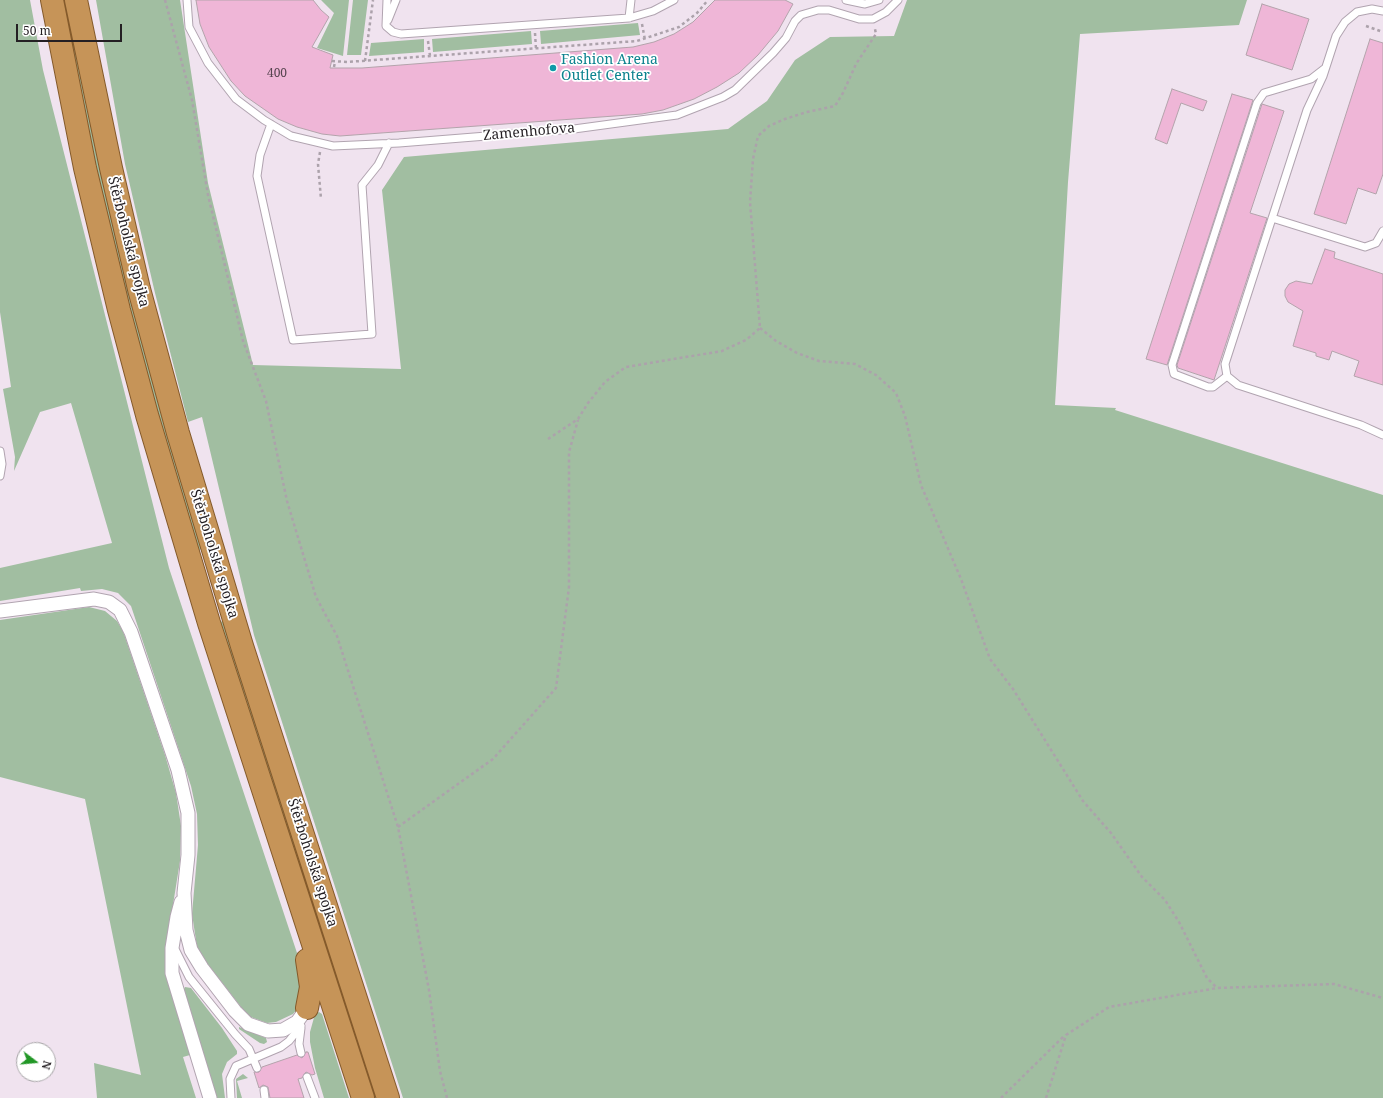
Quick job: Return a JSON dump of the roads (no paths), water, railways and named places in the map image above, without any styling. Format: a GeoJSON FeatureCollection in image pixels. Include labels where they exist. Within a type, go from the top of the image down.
{"type":"FeatureCollection","features":[{"type":"Feature","properties":{"kind":"highway","name":"Štěrboholská spojka"},"geometry":{"type":"LineString","coordinates":[[52,0],[85,168],[141,392],[187,551],[363,1098]]}},
{"type":"Feature","properties":{"kind":"highway","name":"Štěrboholská spojka"},"geometry":{"type":"LineString","coordinates":[[76,0],[102,130],[139,290],[178,433],[242,646],[388,1098]]}},
{"type":"Feature","properties":{"kind":"highway"},"geometry":{"type":"LineString","coordinates":[[89,0],[102,130]]}},
{"type":"Feature","properties":{"kind":"highway"},"geometry":{"type":"LineString","coordinates":[[267,801],[310,976],[310,998],[304,1017]]}},
{"type":"Feature","properties":{"kind":"street"},"geometry":{"type":"LineString","coordinates":[[0,611],[94,599],[109,602],[124,615],[183,789],[188,813],[189,833],[184,893],[186,930],[191,950],[202,968],[241,1019],[248,1024],[262,1030],[283,1030],[304,1017]]}},
{"type":"Feature","properties":{"kind":"street"},"geometry":{"type":"LineString","coordinates":[[184,893],[174,934],[172,960],[175,985],[210,1098]]}},
{"type":"Feature","properties":{"kind":"lane","name":"Zamenhofova"},"geometry":{"type":"LineString","coordinates":[[187,0],[189,27],[208,63],[236,99],[271,124],[291,136],[333,146],[574,129],[677,115],[722,97],[735,90],[765,62],[786,38],[795,20],[807,12],[829,10],[859,19],[873,19],[886,12],[898,0]]}},
{"type":"Feature","properties":{"kind":"lane"},"geometry":{"type":"LineString","coordinates":[[387,0],[385,20],[388,30],[400,34],[629,18],[640,15],[674,0]]}},
{"type":"Feature","properties":{"kind":"lane"},"geometry":{"type":"LineString","coordinates":[[392,32],[388,25],[388,20],[396,0]]}},
{"type":"Feature","properties":{"kind":"lane"},"geometry":{"type":"LineString","coordinates":[[629,18],[631,0]]}},
{"type":"Feature","properties":{"kind":"lane"},"geometry":{"type":"LineString","coordinates":[[846,0],[865,4],[879,0]]}},
{"type":"Feature","properties":{"kind":"lane"},"geometry":{"type":"LineString","coordinates":[[1383,11],[1366,10],[1357,12],[1345,22],[1336,36],[1326,66],[1307,110],[1226,356],[1225,371],[1227,376],[1238,385],[1361,425],[1383,435]]}},
{"type":"Feature","properties":{"kind":"lane"},"geometry":{"type":"LineString","coordinates":[[1227,376],[1216,385],[1208,387],[1174,374],[1172,365],[1257,103],[1264,93],[1311,79],[1317,76],[1326,66]]}},
{"type":"Feature","properties":{"kind":"lane"},"geometry":{"type":"LineString","coordinates":[[271,124],[260,155],[257,176],[293,340],[372,334],[362,186],[378,165],[388,143]]}},
{"type":"Feature","properties":{"kind":"lane"},"geometry":{"type":"LineString","coordinates":[[1272,218],[1365,247],[1376,243],[1383,231]]}},
{"type":"Feature","properties":{"kind":"lane"},"geometry":{"type":"LineString","coordinates":[[0,451],[2,464],[0,476]]}},
{"type":"Feature","properties":{"kind":"lane"},"geometry":{"type":"LineString","coordinates":[[174,934],[177,954],[189,977],[249,1049],[257,1068]]}},
{"type":"Feature","properties":{"kind":"lane"},"geometry":{"type":"LineString","coordinates":[[301,1053],[299,1044],[304,1017]]}},
{"type":"Feature","properties":{"kind":"lane"},"geometry":{"type":"LineString","coordinates":[[231,1098],[230,1079],[234,1069],[241,1063],[281,1047],[292,1037],[304,1017]]}},
{"type":"Feature","properties":{"kind":"lane"},"geometry":{"type":"LineString","coordinates":[[308,1077],[314,1097]]}},
{"type":"Feature","properties":{"kind":"place","name":"Fashion Arena Outlet Center"},"geometry":{"type":"Point","coordinates":[553,68]}}]}
